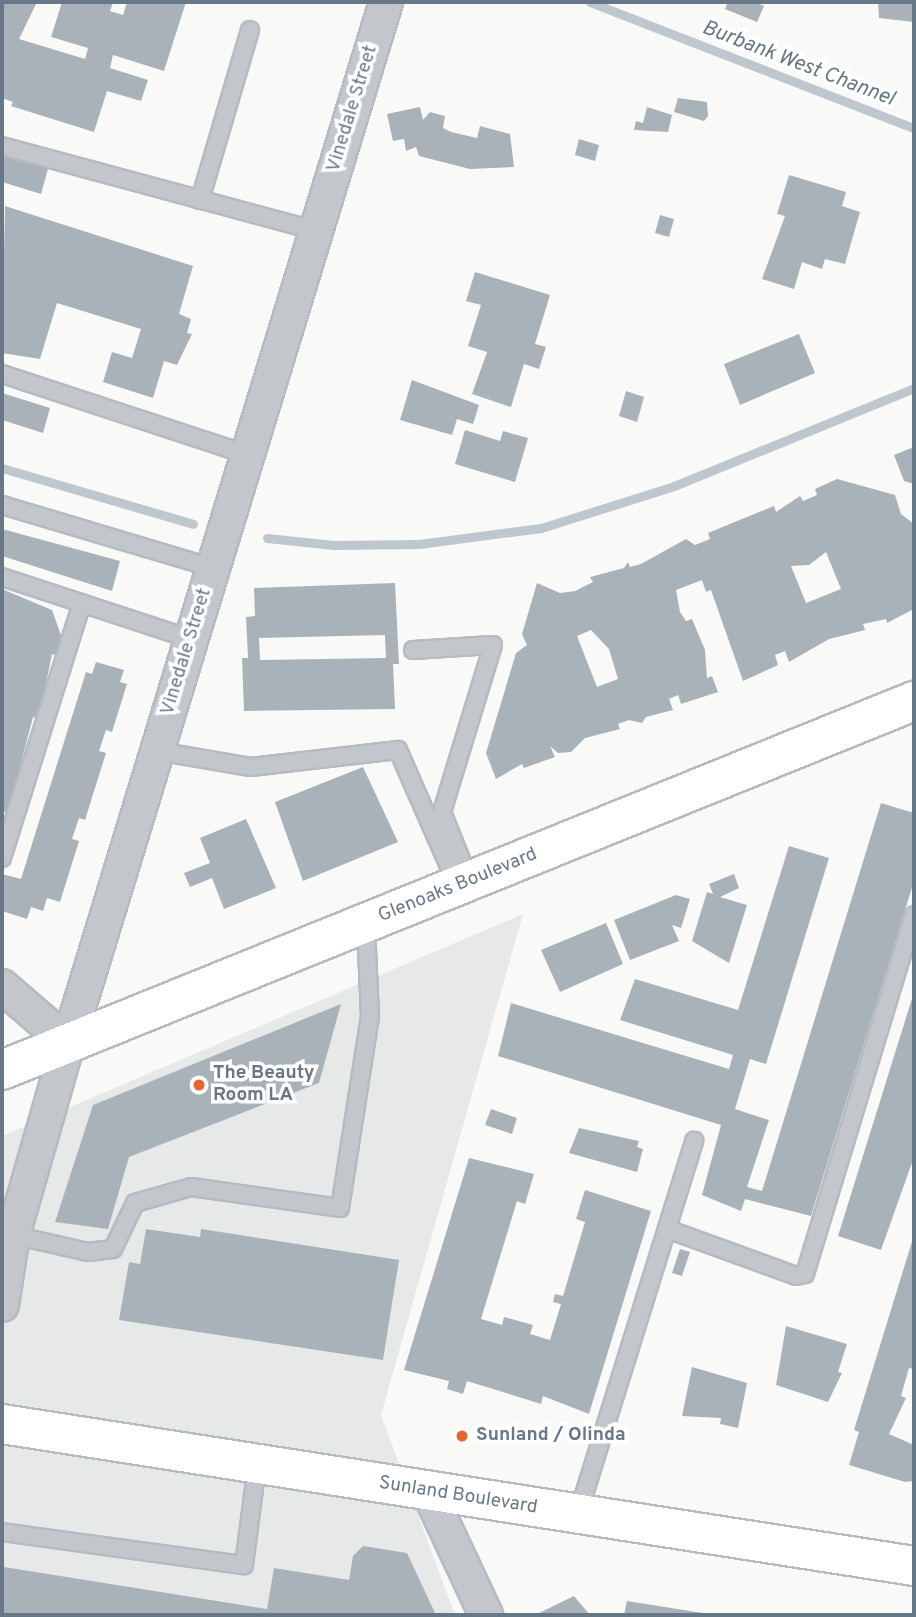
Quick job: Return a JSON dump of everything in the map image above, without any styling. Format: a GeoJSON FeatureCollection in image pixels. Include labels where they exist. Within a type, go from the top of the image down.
{"type":"FeatureCollection","features":[{"type":"Feature","properties":{"kind":"main road","name":"Glenoaks Boulevard"},"geometry":{"type":"LineString","coordinates":[[2,1070],[914,701]]}},
{"type":"Feature","properties":{"kind":"main road","name":"Sunland Boulevard"},"geometry":{"type":"LineString","coordinates":[[2,1424],[914,1566]]}},
{"type":"Feature","properties":{"kind":"street","name":"Vinedale Street"},"geometry":{"type":"LineString","coordinates":[[2,1305],[13,1235],[68,1043],[386,2]]}},
{"type":"Feature","properties":{"kind":"street"},"geometry":{"type":"LineString","coordinates":[[2,986],[68,1043]]}},
{"type":"Feature","properties":{"kind":"street"},"geometry":{"type":"LineString","coordinates":[[428,1492],[486,1615]]}},
{"type":"Feature","properties":{"kind":"lane"},"geometry":{"type":"LineString","coordinates":[[201,200],[250,30]]}},
{"type":"Feature","properties":{"kind":"lane"},"geometry":{"type":"LineString","coordinates":[[2,146],[316,231]]}},
{"type":"Feature","properties":{"kind":"lane"},"geometry":{"type":"LineString","coordinates":[[2,374],[248,455]]}},
{"type":"Feature","properties":{"kind":"lane"},"geometry":{"type":"LineString","coordinates":[[2,505],[213,568]]}},
{"type":"Feature","properties":{"kind":"lane"},"geometry":{"type":"LineString","coordinates":[[2,577],[191,639]]}},
{"type":"Feature","properties":{"kind":"lane"},"geometry":{"type":"LineString","coordinates":[[2,858],[82,603]]}},
{"type":"Feature","properties":{"kind":"lane"},"geometry":{"type":"LineString","coordinates":[[413,650],[493,645],[442,812],[464,885]]}},
{"type":"Feature","properties":{"kind":"lane"},"geometry":{"type":"LineString","coordinates":[[157,751],[251,767],[398,750],[464,885]]}},
{"type":"Feature","properties":{"kind":"lane"},"geometry":{"type":"LineString","coordinates":[[667,1229],[796,1276],[805,1274],[914,915]]}},
{"type":"Feature","properties":{"kind":"lane"},"geometry":{"type":"LineString","coordinates":[[13,1235],[88,1252],[113,1249],[135,1203],[191,1188],[340,1208],[370,1017],[366,924]]}},
{"type":"Feature","properties":{"kind":"lane"},"geometry":{"type":"LineString","coordinates":[[578,1514],[694,1141]]}},
{"type":"Feature","properties":{"kind":"lane"},"geometry":{"type":"LineString","coordinates":[[2,1532],[244,1565],[257,1465]]}},
{"type":"Feature","properties":{"kind":"shaded area"},"geometry":{"type":"Polygon","coordinates":[[[523,914],[381,1415],[455,1615],[2,1615],[2,1136],[523,914]]]}},
{"type":"Feature","properties":{"kind":"building"},"geometry":{"type":"Polygon","coordinates":[[[2,2],[37,2],[19,39],[85,59],[88,48],[51,37],[62,2],[113,2],[110,11],[123,15],[127,2],[186,2],[164,71],[113,55],[110,68],[148,80],[141,101],[107,91],[94,132],[11,106],[13,102],[2,98],[2,2]]]}},
{"type":"Feature","properties":{"kind":"building"},"geometry":{"type":"Polygon","coordinates":[[[728,2],[754,2],[764,6],[757,22],[725,9],[728,2]]]}},
{"type":"Feature","properties":{"kind":"building"},"geometry":{"type":"Polygon","coordinates":[[[878,2],[914,2],[914,22],[879,18],[878,2]]]}},
{"type":"Feature","properties":{"kind":"building"},"geometry":{"type":"Polygon","coordinates":[[[678,98],[707,102],[708,116],[704,121],[674,112],[678,98]]]}},
{"type":"Feature","properties":{"kind":"building"},"geometry":{"type":"Polygon","coordinates":[[[420,107],[423,120],[430,112],[445,116],[443,128],[451,132],[477,138],[480,126],[510,134],[514,167],[470,169],[419,156],[416,147],[406,151],[404,139],[393,141],[387,114],[420,107]]]}},
{"type":"Feature","properties":{"kind":"building"},"geometry":{"type":"Polygon","coordinates":[[[647,107],[672,115],[668,132],[634,130],[636,121],[643,123],[647,107]]]}},
{"type":"Feature","properties":{"kind":"building"},"geometry":{"type":"Polygon","coordinates":[[[579,139],[599,145],[595,161],[575,155],[579,139]]]}},
{"type":"Feature","properties":{"kind":"building"},"geometry":{"type":"Polygon","coordinates":[[[2,155],[48,169],[41,194],[2,182],[2,155]]]}},
{"type":"Feature","properties":{"kind":"building"},"geometry":{"type":"Polygon","coordinates":[[[789,175],[846,192],[842,206],[860,212],[845,264],[825,259],[822,269],[802,262],[794,289],[762,279],[785,216],[777,214],[789,175]]]}},
{"type":"Feature","properties":{"kind":"building"},"geometry":{"type":"Polygon","coordinates":[[[5,206],[193,266],[179,314],[191,319],[187,333],[192,334],[177,365],[164,361],[153,398],[103,382],[112,352],[132,358],[141,329],[57,303],[40,359],[2,353],[5,206]]]}},
{"type":"Feature","properties":{"kind":"building"},"geometry":{"type":"Polygon","coordinates":[[[660,215],[674,219],[669,237],[655,233],[660,215]]]}},
{"type":"Feature","properties":{"kind":"building"},"geometry":{"type":"Polygon","coordinates":[[[475,272],[550,295],[535,344],[546,347],[539,369],[524,364],[511,407],[472,394],[487,352],[468,346],[481,305],[466,301],[475,272]]]}},
{"type":"Feature","properties":{"kind":"building"},"geometry":{"type":"Polygon","coordinates":[[[799,334],[815,373],[740,405],[724,364],[799,334]]]}},
{"type":"Feature","properties":{"kind":"building"},"geometry":{"type":"Polygon","coordinates":[[[412,380],[479,405],[473,424],[457,419],[452,435],[400,420],[412,380]]]}},
{"type":"Feature","properties":{"kind":"building"},"geometry":{"type":"Polygon","coordinates":[[[626,391],[644,397],[637,422],[619,416],[626,391]]]}},
{"type":"Feature","properties":{"kind":"building"},"geometry":{"type":"Polygon","coordinates":[[[2,393],[50,408],[43,433],[2,420],[2,393]]]}},
{"type":"Feature","properties":{"kind":"building"},"geometry":{"type":"Polygon","coordinates":[[[465,430],[500,441],[503,431],[528,438],[515,482],[455,464],[465,430]]]}},
{"type":"Feature","properties":{"kind":"building"},"geometry":{"type":"Polygon","coordinates":[[[914,447],[914,484],[904,481],[894,455],[914,447]]]}},
{"type":"Feature","properties":{"kind":"building"},"geometry":{"type":"Polygon","coordinates":[[[837,479],[895,495],[901,514],[914,524],[914,609],[887,623],[886,619],[863,624],[865,630],[829,639],[789,662],[785,651],[775,655],[778,665],[743,681],[711,590],[706,592],[702,580],[676,590],[680,612],[686,621],[692,619],[705,650],[707,678],[712,676],[718,692],[681,704],[678,695],[669,699],[673,710],[646,717],[642,723],[629,720],[618,724],[620,729],[585,738],[571,752],[558,753],[550,746],[555,757],[524,768],[522,764],[496,779],[486,753],[516,653],[527,645],[522,634],[537,583],[560,593],[575,591],[593,582],[590,577],[624,568],[628,562],[630,567],[641,564],[686,539],[695,545],[710,539],[708,533],[774,506],[776,512],[800,496],[803,501],[817,495],[815,489],[837,479]],[[826,552],[809,565],[791,566],[806,603],[841,589],[826,552]],[[591,630],[577,636],[597,687],[618,679],[609,649],[591,630]]]}},
{"type":"Feature","properties":{"kind":"building"},"geometry":{"type":"Polygon","coordinates":[[[2,529],[120,561],[112,591],[2,556],[2,529]]]}},
{"type":"Feature","properties":{"kind":"building"},"geometry":{"type":"Polygon","coordinates":[[[395,583],[399,664],[393,664],[395,709],[244,711],[242,658],[248,658],[246,617],[255,616],[254,588],[395,583]],[[385,635],[259,638],[260,660],[386,658],[385,635]]]}},
{"type":"Feature","properties":{"kind":"building"},"geometry":{"type":"Polygon","coordinates":[[[2,589],[52,610],[62,638],[57,656],[52,654],[39,719],[33,717],[8,813],[2,811],[2,589]]]}},
{"type":"Feature","properties":{"kind":"building"},"geometry":{"type":"Polygon","coordinates":[[[96,662],[124,670],[120,682],[127,684],[112,732],[106,730],[99,751],[106,753],[85,820],[79,818],[72,839],[79,841],[60,902],[47,898],[43,911],[31,907],[27,919],[2,911],[2,874],[21,879],[86,672],[92,674],[96,662]]]}},
{"type":"Feature","properties":{"kind":"building"},"geometry":{"type":"Polygon","coordinates":[[[363,767],[398,842],[303,881],[275,802],[363,767]]]}},
{"type":"Feature","properties":{"kind":"building"},"geometry":{"type":"Polygon","coordinates":[[[881,803],[914,813],[914,881],[811,1216],[745,1199],[741,1211],[702,1195],[721,1125],[498,1056],[511,1003],[729,1069],[733,1055],[620,1020],[635,979],[738,1010],[789,846],[829,858],[766,1064],[750,1059],[735,1109],[769,1120],[747,1187],[762,1191],[881,803]]]}},
{"type":"Feature","properties":{"kind":"building"},"geometry":{"type":"Polygon","coordinates":[[[246,819],[276,888],[224,909],[212,878],[190,887],[184,873],[210,863],[200,838],[246,819]]]}},
{"type":"Feature","properties":{"kind":"building"},"geometry":{"type":"Polygon","coordinates":[[[734,874],[739,888],[720,897],[747,905],[729,963],[692,941],[707,892],[713,894],[709,884],[734,874]]]}},
{"type":"Feature","properties":{"kind":"building"},"geometry":{"type":"Polygon","coordinates":[[[676,895],[690,899],[681,928],[672,925],[679,941],[630,960],[614,920],[676,895]]]}},
{"type":"Feature","properties":{"kind":"building"},"geometry":{"type":"Polygon","coordinates":[[[606,923],[623,964],[560,992],[541,950],[606,923]]]}},
{"type":"Feature","properties":{"kind":"building"},"geometry":{"type":"Polygon","coordinates":[[[914,992],[914,1157],[881,1250],[838,1236],[914,992]]]}},
{"type":"Feature","properties":{"kind":"building"},"geometry":{"type":"Polygon","coordinates":[[[341,1004],[319,1083],[129,1157],[108,1229],[55,1222],[93,1105],[341,1004]]]}},
{"type":"Feature","properties":{"kind":"building"},"geometry":{"type":"Polygon","coordinates":[[[491,1109],[517,1118],[512,1134],[485,1125],[491,1109]]]}},
{"type":"Feature","properties":{"kind":"building"},"geometry":{"type":"Polygon","coordinates":[[[579,1128],[639,1141],[637,1147],[643,1149],[637,1172],[569,1153],[579,1128]]]}},
{"type":"Feature","properties":{"kind":"building"},"geometry":{"type":"Polygon","coordinates":[[[469,1158],[534,1174],[525,1204],[517,1201],[481,1319],[502,1325],[504,1317],[533,1325],[530,1334],[550,1340],[561,1304],[553,1302],[555,1294],[563,1296],[585,1222],[576,1219],[585,1190],[651,1211],[589,1414],[543,1396],[541,1404],[467,1381],[463,1394],[447,1389],[449,1381],[404,1370],[469,1158]]]}},
{"type":"Feature","properties":{"kind":"building"},"geometry":{"type":"Polygon","coordinates":[[[146,1229],[200,1237],[201,1229],[399,1260],[383,1360],[119,1320],[129,1262],[140,1264],[146,1229]]]}},
{"type":"Feature","properties":{"kind":"building"},"geometry":{"type":"Polygon","coordinates":[[[914,1235],[914,1369],[909,1368],[901,1396],[906,1398],[889,1434],[914,1445],[914,1481],[905,1482],[849,1465],[859,1432],[854,1430],[914,1235]]]}},
{"type":"Feature","properties":{"kind":"building"},"geometry":{"type":"Polygon","coordinates":[[[680,1249],[690,1252],[682,1276],[672,1273],[680,1249]]]}},
{"type":"Feature","properties":{"kind":"building"},"geometry":{"type":"Polygon","coordinates":[[[786,1326],[847,1344],[838,1372],[842,1373],[828,1402],[776,1385],[786,1326]]]}},
{"type":"Feature","properties":{"kind":"building"},"geometry":{"type":"Polygon","coordinates":[[[692,1367],[747,1383],[738,1428],[720,1424],[721,1418],[682,1416],[692,1367]]]}},
{"type":"Feature","properties":{"kind":"building"},"geometry":{"type":"Polygon","coordinates":[[[363,1546],[407,1553],[436,1615],[2,1615],[4,1567],[267,1609],[274,1568],[349,1580],[353,1556],[363,1546]]]}},
{"type":"Feature","properties":{"kind":"building"},"geometry":{"type":"Polygon","coordinates":[[[574,1596],[590,1615],[535,1615],[574,1596]]]}},
{"type":"Feature","properties":{"kind":"building"},"geometry":{"type":"Polygon","coordinates":[[[627,1601],[709,1614],[709,1615],[624,1615],[627,1601]]]}},
{"type":"Feature","properties":{"kind":"waterway","name":"Burbank West Channel"},"geometry":{"type":"LineString","coordinates":[[590,2],[914,128]]}},
{"type":"Feature","properties":{"kind":"waterway"},"geometry":{"type":"LineString","coordinates":[[267,538],[334,545],[419,544],[541,528],[674,486],[914,388]]}},
{"type":"Feature","properties":{"kind":"waterway"},"geometry":{"type":"LineString","coordinates":[[2,468],[193,524]]}},
{"type":"Feature","properties":{"kind":"place","name":"The Beauty Room LA"},"geometry":{"type":"Point","coordinates":[199,1085]}},
{"type":"Feature","properties":{"kind":"place","name":"Sunland / Olinda"},"geometry":{"type":"Point","coordinates":[462,1436]}}]}
